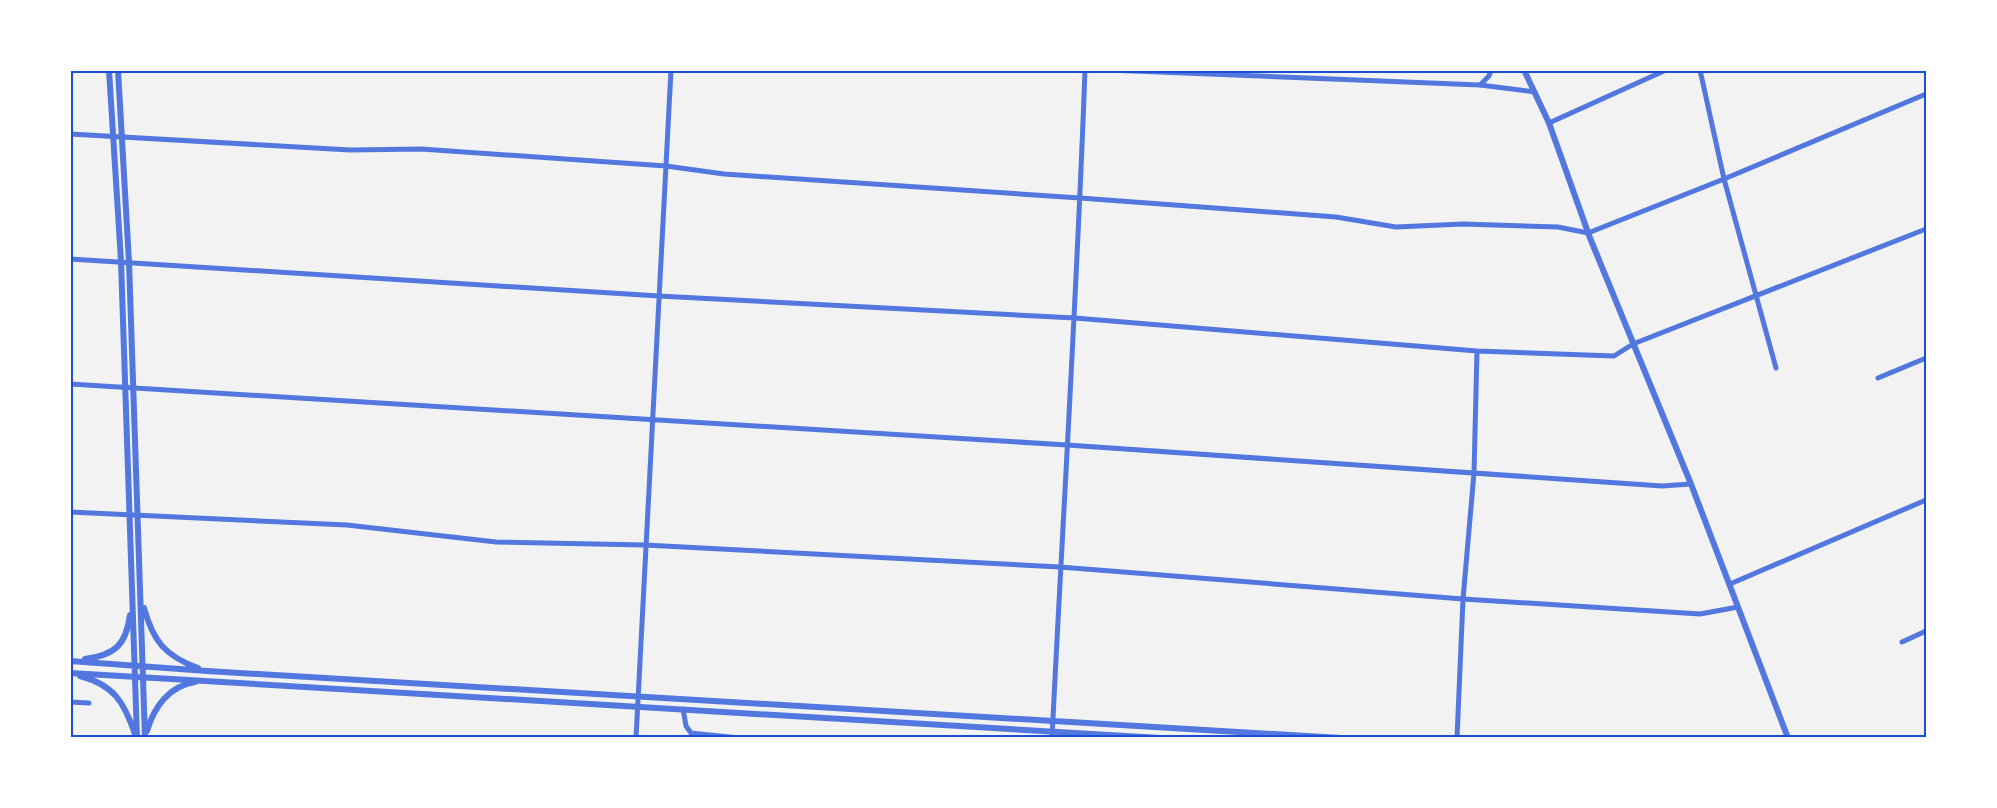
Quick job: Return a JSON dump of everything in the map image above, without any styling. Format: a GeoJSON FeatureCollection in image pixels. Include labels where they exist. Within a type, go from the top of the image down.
{"type":"FeatureCollection","features":[{"type":"Feature","properties":{"kind":"street"},"geometry":{"type":"LineString","coordinates":[[110,70],[126,386],[136,738]]}},
{"type":"Feature","properties":{"kind":"street"},"geometry":{"type":"LineString","coordinates":[[118,70],[129,261],[145,738]]}},
{"type":"Feature","properties":{"kind":"street"},"geometry":{"type":"LineString","coordinates":[[636,738],[671,70]]}},
{"type":"Feature","properties":{"kind":"street"},"geometry":{"type":"LineString","coordinates":[[1052,734],[1076,318],[1084,70]]}},
{"type":"Feature","properties":{"kind":"street"},"geometry":{"type":"LineString","coordinates":[[1108,70],[1480,85],[1535,92]]}},
{"type":"Feature","properties":{"kind":"street"},"geometry":{"type":"LineString","coordinates":[[1480,85],[1489,76],[1491,70]]}},
{"type":"Feature","properties":{"kind":"street"},"geometry":{"type":"LineString","coordinates":[[1524,70],[1549,123],[1588,233],[1692,484],[1788,738]]}},
{"type":"Feature","properties":{"kind":"street"},"geometry":{"type":"LineString","coordinates":[[1549,123],[1666,70]]}},
{"type":"Feature","properties":{"kind":"street"},"geometry":{"type":"LineString","coordinates":[[1700,70],[1724,179],[1776,368]]}},
{"type":"Feature","properties":{"kind":"street"},"geometry":{"type":"LineString","coordinates":[[70,134],[350,150],[421,149],[666,166],[724,174],[1336,217],[1396,227],[1463,224],[1546,227],[1588,233],[1926,94]]}},
{"type":"Feature","properties":{"kind":"street"},"geometry":{"type":"LineString","coordinates":[[70,259],[659,296],[1076,318],[1477,351],[1614,356],[1633,344],[1926,229]]}},
{"type":"Feature","properties":{"kind":"street"},"geometry":{"type":"LineString","coordinates":[[1457,738],[1463,599],[1474,473],[1477,351]]}},
{"type":"Feature","properties":{"kind":"street"},"geometry":{"type":"LineString","coordinates":[[1878,378],[1926,358]]}},
{"type":"Feature","properties":{"kind":"street"},"geometry":{"type":"LineString","coordinates":[[70,384],[652,418],[1662,486],[1692,484]]}},
{"type":"Feature","properties":{"kind":"street"},"geometry":{"type":"LineString","coordinates":[[1730,584],[1926,500]]}},
{"type":"Feature","properties":{"kind":"street"},"geometry":{"type":"LineString","coordinates":[[70,512],[347,525],[496,542],[645,545],[1060,567],[1463,599],[1700,614],[1738,607]]}},
{"type":"Feature","properties":{"kind":"street"},"geometry":{"type":"LineString","coordinates":[[141,595],[154,638],[165,651],[190,665],[207,671]]}},
{"type":"Feature","properties":{"kind":"street"},"geometry":{"type":"LineString","coordinates":[[71,661],[98,657],[110,653],[120,645],[126,637],[132,600]]}},
{"type":"Feature","properties":{"kind":"street"},"geometry":{"type":"LineString","coordinates":[[1902,642],[1926,631]]}},
{"type":"Feature","properties":{"kind":"street"},"geometry":{"type":"LineString","coordinates":[[71,661],[1341,738]]}},
{"type":"Feature","properties":{"kind":"street"},"geometry":{"type":"LineString","coordinates":[[70,673],[638,706],[1052,734],[1160,738]]}},
{"type":"Feature","properties":{"kind":"street"},"geometry":{"type":"LineString","coordinates":[[70,673],[105,685],[127,711],[136,738]]}},
{"type":"Feature","properties":{"kind":"street"},"geometry":{"type":"LineString","coordinates":[[145,738],[157,706],[168,695],[183,684],[208,680]]}},
{"type":"Feature","properties":{"kind":"street"},"geometry":{"type":"LineString","coordinates":[[70,702],[89,704]]}},
{"type":"Feature","properties":{"kind":"street"},"geometry":{"type":"LineString","coordinates":[[683,709],[686,726],[691,733],[739,738]]}}]}
